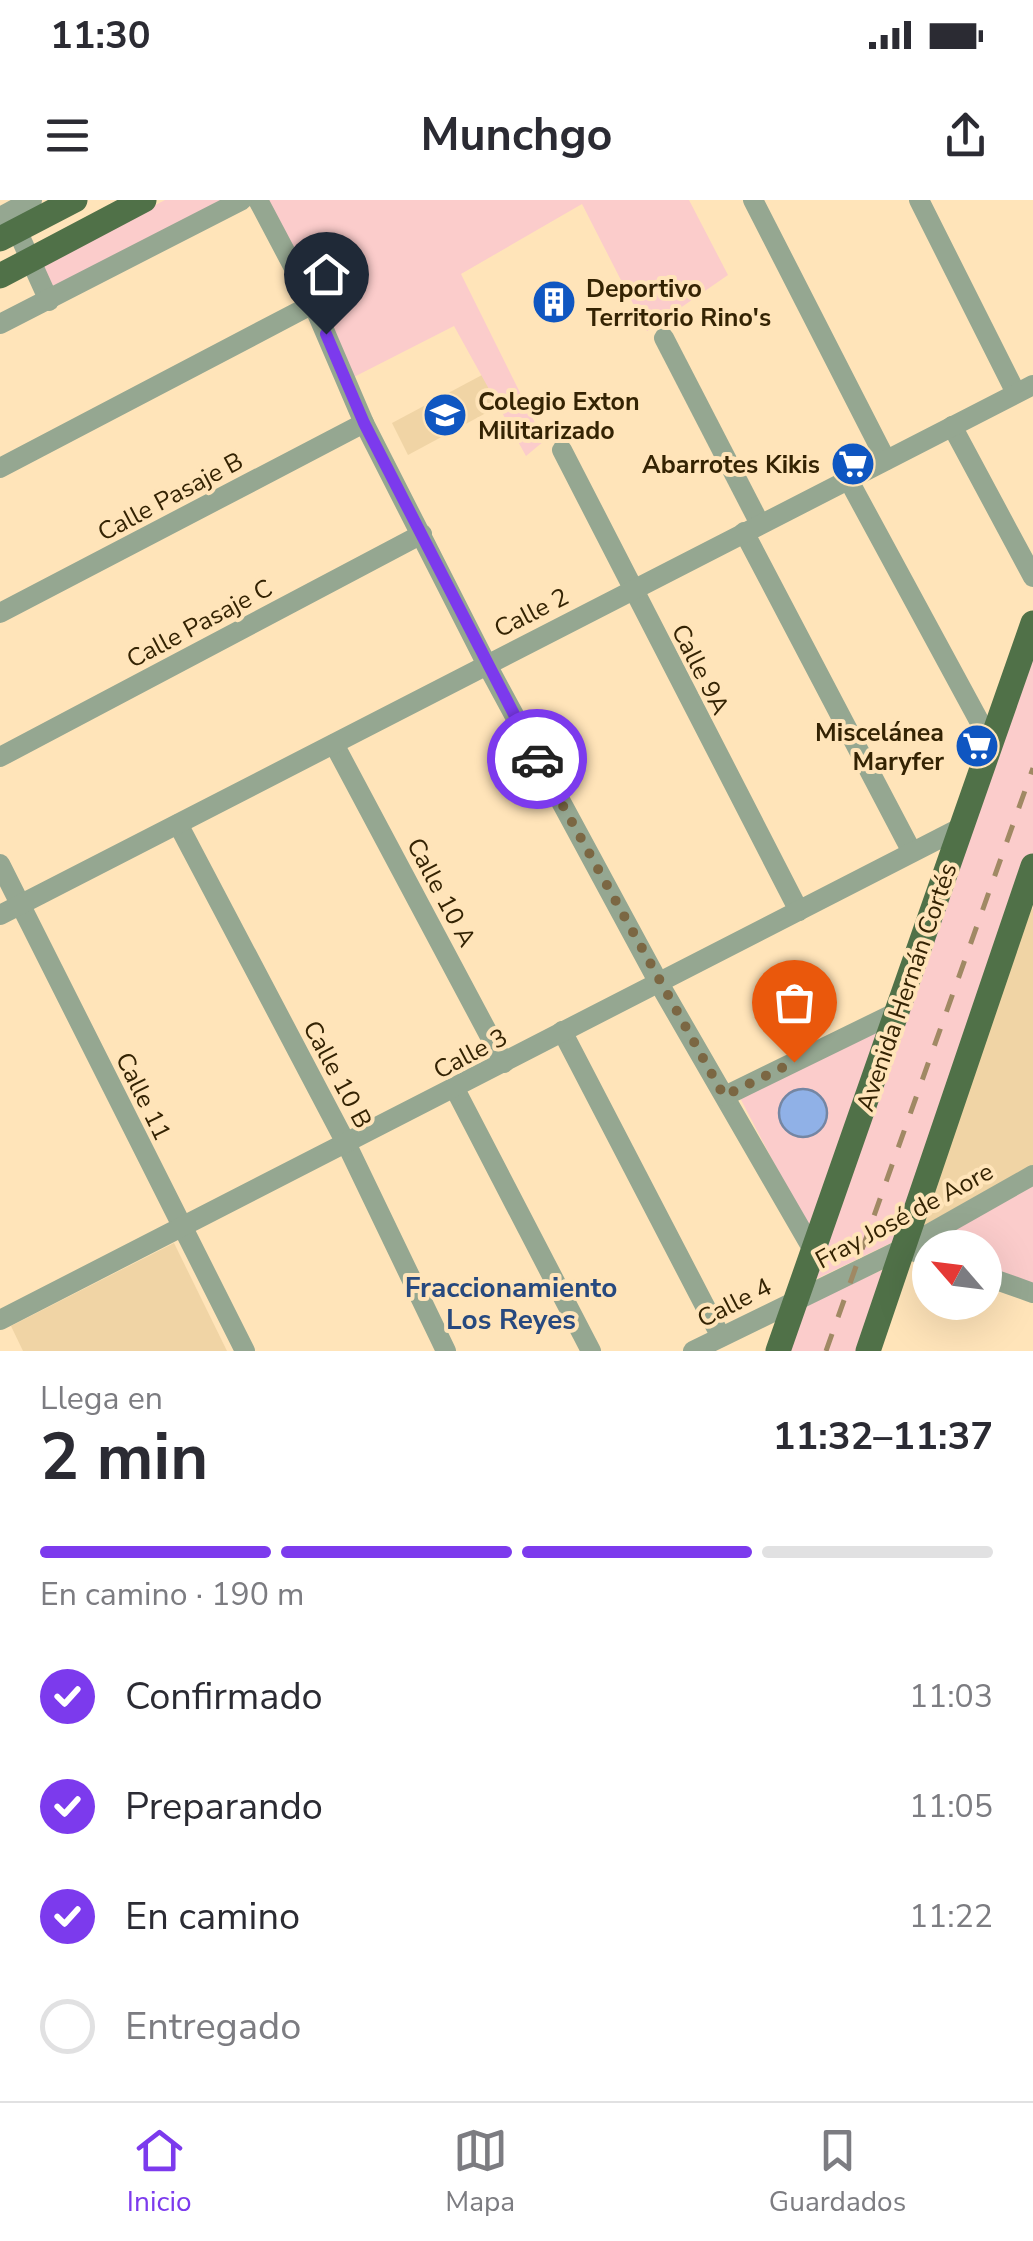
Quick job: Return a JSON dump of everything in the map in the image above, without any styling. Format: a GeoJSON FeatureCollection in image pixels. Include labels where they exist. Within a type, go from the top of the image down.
{"type":"FeatureCollection","features":[{"type":"Feature","properties":{"kind":"main road"},"geometry":{"type":"LineString","coordinates":[[6,229],[75,200]]}},
{"type":"Feature","properties":{"kind":"main road"},"geometry":{"type":"LineString","coordinates":[[0,276],[144,200]]}},
{"type":"Feature","properties":{"kind":"main road","name":"Avenida Hernán Cortés"},"geometry":{"type":"LineString","coordinates":[[778,1351],[1033,623]]}},
{"type":"Feature","properties":{"kind":"main road"},"geometry":{"type":"LineString","coordinates":[[868,1351],[1031,882]]}},
{"type":"Feature","properties":{"kind":"street"},"geometry":{"type":"LineString","coordinates":[[32,200],[6,229],[32,260],[49,300]]}},
{"type":"Feature","properties":{"kind":"street"},"geometry":{"type":"LineString","coordinates":[[0,324],[242,200]]}},
{"type":"Feature","properties":{"kind":"street"},"geometry":{"type":"LineString","coordinates":[[258,200],[313,304],[364,423],[486,663],[660,985],[814,1250]]}},
{"type":"Feature","properties":{"kind":"street"},"geometry":{"type":"LineString","coordinates":[[753,200],[886,460]]}},
{"type":"Feature","properties":{"kind":"street"},"geometry":{"type":"LineString","coordinates":[[919,200],[1024,389]]}},
{"type":"Feature","properties":{"kind":"street"},"geometry":{"type":"LineString","coordinates":[[0,468],[313,304]]}},
{"type":"Feature","properties":{"kind":"street"},"geometry":{"type":"LineString","coordinates":[[664,338],[752,528],[912,852]]}},
{"type":"Feature","properties":{"kind":"street","name":"Calle 2"},"geometry":{"type":"LineString","coordinates":[[0,914],[1024,389]]}},
{"type":"Feature","properties":{"kind":"street","name":"Calle Pasaje B"},"geometry":{"type":"LineString","coordinates":[[0,614],[364,423]]}},
{"type":"Feature","properties":{"kind":"street"},"geometry":{"type":"LineString","coordinates":[[952,426],[1033,577]]}},
{"type":"Feature","properties":{"kind":"street","name":"Calle 9A"},"geometry":{"type":"LineString","coordinates":[[562,450],[798,911]]}},
{"type":"Feature","properties":{"kind":"street"},"geometry":{"type":"LineString","coordinates":[[848,479],[990,741]]}},
{"type":"Feature","properties":{"kind":"street","name":"Calle Pasaje C"},"geometry":{"type":"LineString","coordinates":[[0,757],[422,534]]}},
{"type":"Feature","properties":{"kind":"street","name":"Calle 10 A"},"geometry":{"type":"LineString","coordinates":[[334,744],[504,1063]]}},
{"type":"Feature","properties":{"kind":"street","name":"Calle 10 B"},"geometry":{"type":"LineString","coordinates":[[178,824],[346,1143],[446,1351]]}},
{"type":"Feature","properties":{"kind":"street","name":"Calle 3"},"geometry":{"type":"LineString","coordinates":[[0,1320],[455,1090],[562,1031],[660,985],[962,826]]}},
{"type":"Feature","properties":{"kind":"street","name":"Calle 11"},"geometry":{"type":"LineString","coordinates":[[0,864],[245,1351]]}},
{"type":"Feature","properties":{"kind":"street"},"geometry":{"type":"LineString","coordinates":[[724,1096],[898,1011]]}},
{"type":"Feature","properties":{"kind":"street"},"geometry":{"type":"LineString","coordinates":[[562,1031],[721,1336]]}},
{"type":"Feature","properties":{"kind":"street"},"geometry":{"type":"LineString","coordinates":[[455,1090],[591,1351]]}},
{"type":"Feature","properties":{"kind":"street","name":"Fray José de Aore"},"geometry":{"type":"LineString","coordinates":[[798,1298],[904,1248],[1033,1175]]}},
{"type":"Feature","properties":{"kind":"street"},"geometry":{"type":"LineString","coordinates":[[904,1248],[912,1251]]}},
{"type":"Feature","properties":{"kind":"street"},"geometry":{"type":"LineString","coordinates":[[1002,1282],[1033,1293]]}},
{"type":"Feature","properties":{"kind":"street","name":"Calle 4"},"geometry":{"type":"LineString","coordinates":[[693,1351],[798,1298]]}},
{"type":"Feature","properties":{"kind":"shaded area"},"geometry":{"type":"Polygon","coordinates":[[[165,200],[230,200],[47,295],[40,266],[165,200]]]}},
{"type":"Feature","properties":{"kind":"shaded area"},"geometry":{"type":"Polygon","coordinates":[[[262,200],[689,200],[728,275],[647,331],[582,204],[461,274],[544,441],[526,456],[454,326],[352,378],[262,200]]]}},
{"type":"Feature","properties":{"kind":"shaded area","name":"Colegio Exton Militarizado"},"geometry":{"type":"Polygon","coordinates":[[[482,375],[499,406],[408,455],[392,423],[482,375]]]}},
{"type":"Feature","properties":{"kind":"shaded area"},"geometry":{"type":"Polygon","coordinates":[[[1033,639],[1033,865],[901,1238],[810,1282],[1033,639]]]}},
{"type":"Feature","properties":{"kind":"shaded area"},"geometry":{"type":"Polygon","coordinates":[[[1028,900],[1033,910],[1033,1165],[916,1230],[1028,900]]]}},
{"type":"Feature","properties":{"kind":"shaded area"},"geometry":{"type":"Polygon","coordinates":[[[887,1023],[812,1236],[739,1096],[887,1023]]]}},
{"type":"Feature","properties":{"kind":"shaded area"},"geometry":{"type":"Polygon","coordinates":[[[1033,1186],[1033,1286],[1002,1275],[1002,1230],[954,1230],[1033,1186]]]}},
{"type":"Feature","properties":{"kind":"shaded area"},"geometry":{"type":"Polygon","coordinates":[[[174,1243],[227,1351],[23,1351],[11,1326],[174,1243]]]}},
{"type":"Feature","properties":{"kind":"shaded area"},"geometry":{"type":"Polygon","coordinates":[[[891,1266],[862,1351],[785,1351],[801,1307],[891,1266]]]}},
{"type":"Feature","properties":{"kind":"water"},"geometry":{"type":"Polygon","coordinates":[[[803,1089],[820,1096],[827,1113],[820,1130],[803,1137],[786,1130],[779,1113],[786,1096],[803,1089]]]}},
{"type":"Feature","properties":{"kind":"railway"},"geometry":{"type":"LineString","coordinates":[[826,1351],[1033,768]]}},
{"type":"Feature","properties":{"kind":"way so far"},"geometry":{"type":"LineString","coordinates":[[537,759],[724,1096],[794,1062]]}},
{"type":"Feature","properties":{"kind":"place","name":"Deportivo Territorio Rino's"},"geometry":{"type":"Point","coordinates":[554,302]}},
{"type":"Feature","properties":{"kind":"place","name":"Colegio Exton Militarizado"},"geometry":{"type":"Point","coordinates":[445,415]}},
{"type":"Feature","properties":{"kind":"place","name":"Abarrotes Kikis"},"geometry":{"type":"Point","coordinates":[853,464]}},
{"type":"Feature","properties":{"kind":"place","name":"Miscelánea Maryfer"},"geometry":{"type":"Point","coordinates":[977,746]}},
{"type":"Feature","properties":{"kind":"district","name":"Fraccionamiento Los Reyes"},"geometry":{"type":"Point","coordinates":[511,1303]}},
{"type":"Feature","properties":{"kind":"route"},"geometry":{"type":"LineString","coordinates":[[326,334],[364,423],[537,759]]}}]}
